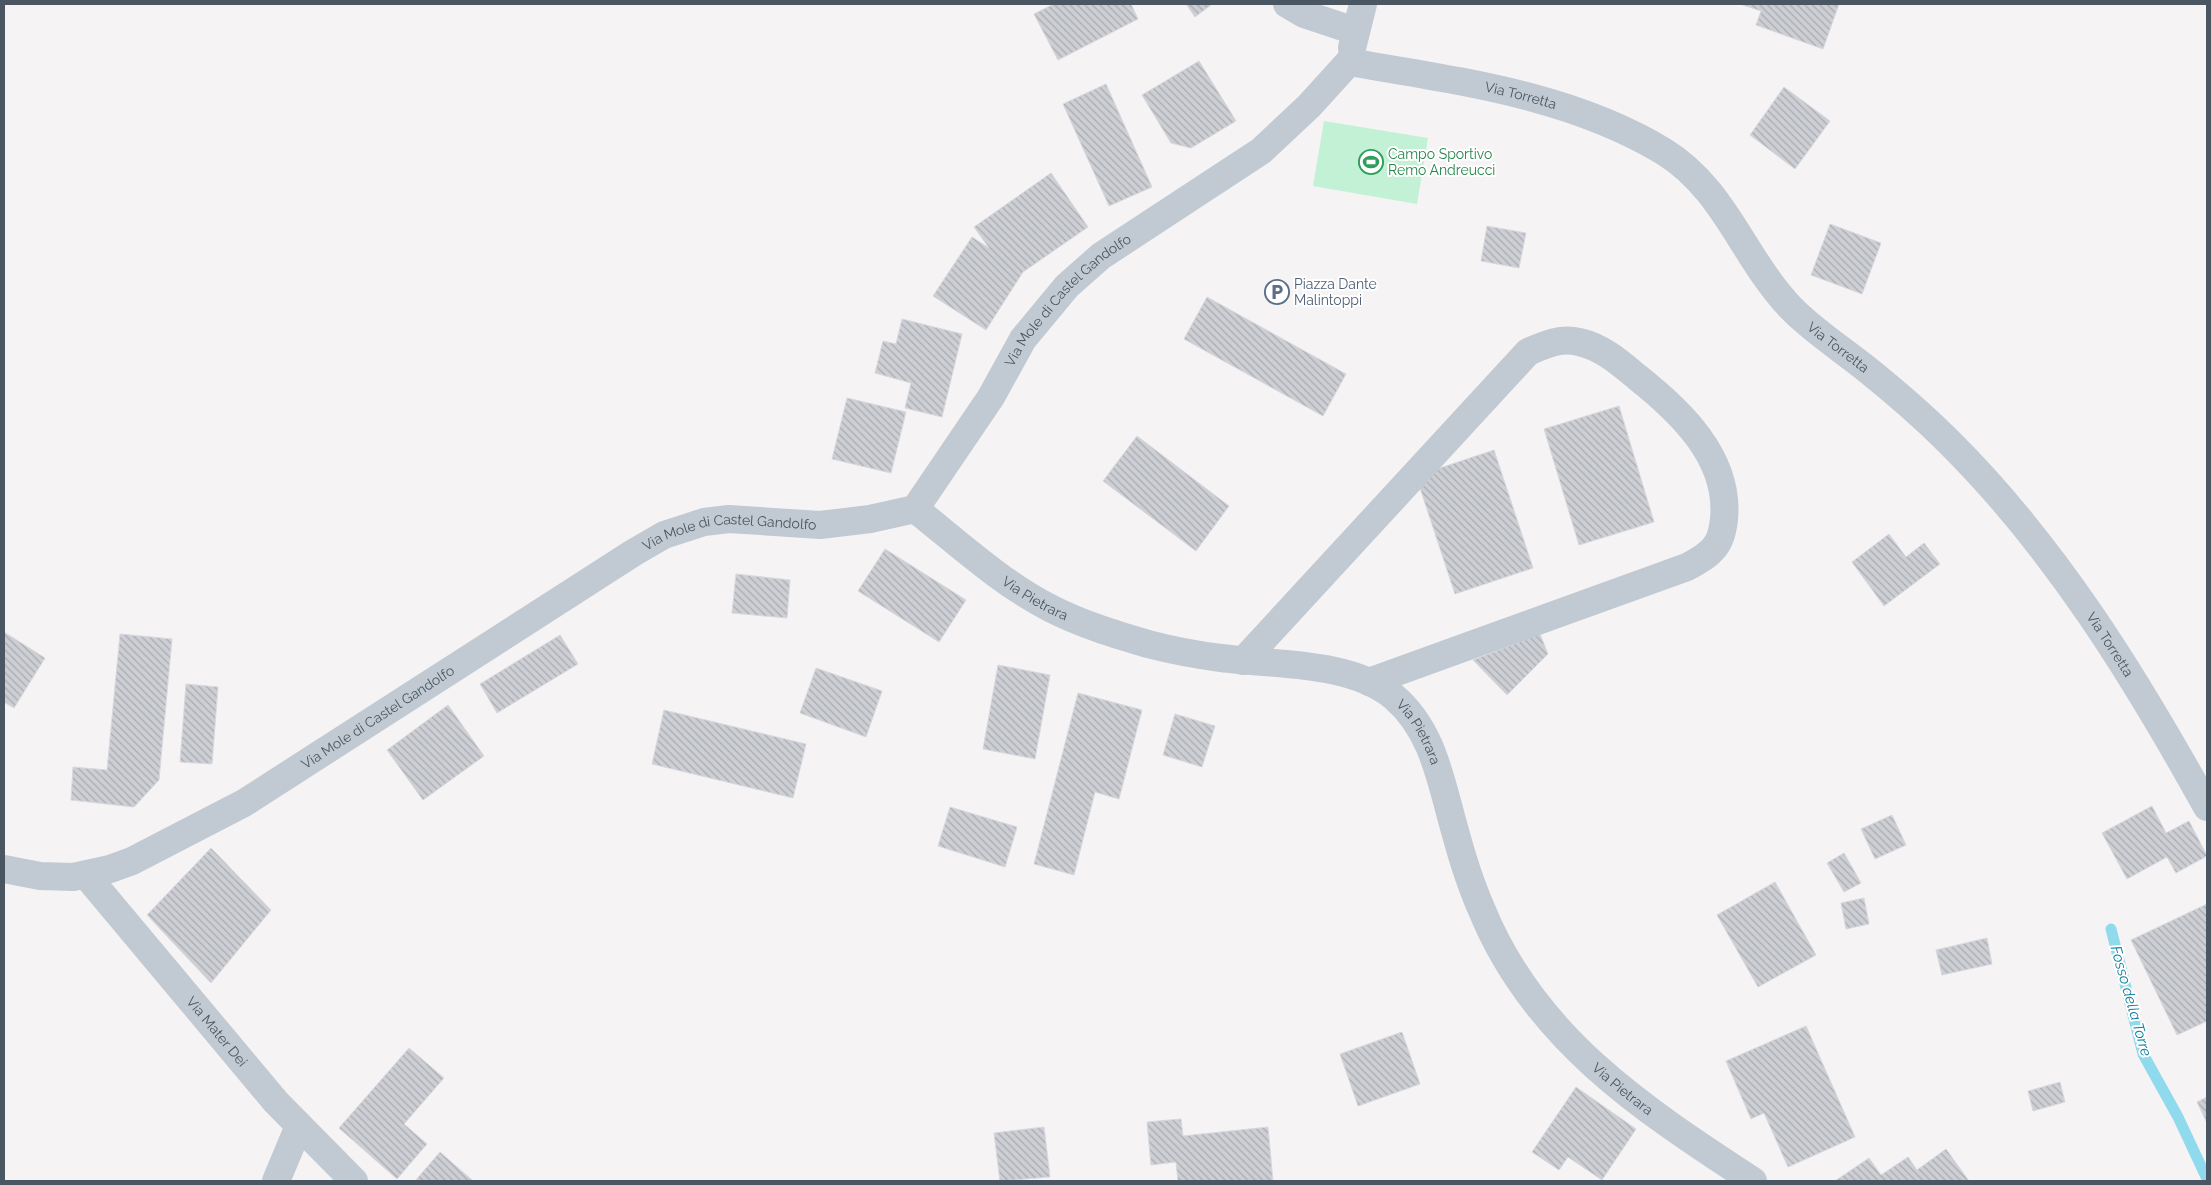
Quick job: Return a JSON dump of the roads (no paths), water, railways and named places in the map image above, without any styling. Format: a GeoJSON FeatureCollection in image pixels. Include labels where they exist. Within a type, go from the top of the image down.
{"type":"FeatureCollection","features":[{"type":"Feature","properties":{"kind":"street"},"geometry":{"type":"LineString","coordinates":[[1287,4],[1304,14],[1355,30]]}},
{"type":"Feature","properties":{"kind":"street"},"geometry":{"type":"LineString","coordinates":[[1349,62],[1362,4]]}},
{"type":"Feature","properties":{"kind":"street","name":"Via Mole di Castel Gandolfo"},"geometry":{"type":"LineString","coordinates":[[4,869],[57,878],[86,875],[132,861],[244,803],[633,553],[664,535],[704,522],[718,520],[820,525],[862,520],[915,508],[991,397],[1023,339],[1067,286],[1101,256],[1260,151],[1297,118],[1349,62]]}},
{"type":"Feature","properties":{"kind":"street","name":"Via Torretta"},"geometry":{"type":"LineString","coordinates":[[1349,62],[1495,88],[1591,115],[1647,142],[1691,172],[1712,193],[1728,215],[1759,269],[1791,308],[1818,332],[1886,385],[1948,441],[2024,526],[2088,612],[2121,661],[2159,722],[2207,807]]}},
{"type":"Feature","properties":{"kind":"street"},"geometry":{"type":"LineString","coordinates":[[1243,660],[1528,352],[1551,342],[1577,341],[1589,345],[1614,359],[1680,414],[1702,443],[1723,487],[1723,521],[1720,536],[1714,549],[1687,567],[1370,682]]}},
{"type":"Feature","properties":{"kind":"street","name":"Via Pietrara"},"geometry":{"type":"LineString","coordinates":[[915,508],[1014,586],[1048,607],[1085,624],[1149,644],[1219,658],[1315,668],[1370,682],[1384,690],[1413,716],[1426,738],[1435,759],[1464,863],[1482,910],[1514,973],[1541,1011],[1577,1052],[1603,1075],[1734,1174],[1753,1181]]}},
{"type":"Feature","properties":{"kind":"street","name":"Via Mater Dei"},"geometry":{"type":"LineString","coordinates":[[86,875],[299,1126],[354,1181]]}},
{"type":"Feature","properties":{"kind":"street"},"geometry":{"type":"LineString","coordinates":[[276,1181],[299,1126]]}},
{"type":"Feature","properties":{"kind":"waterway","name":"Fosso della Torre"},"geometry":{"type":"LineString","coordinates":[[2111,929],[2143,1054],[2178,1117],[2207,1179]]}},
{"type":"Feature","properties":{"kind":"place","name":"Campo Sportivo Remo Andreucci"},"geometry":{"type":"Point","coordinates":[1371,162]}},
{"type":"Feature","properties":{"kind":"place","name":"Piazza Dante Malintoppi"},"geometry":{"type":"Point","coordinates":[1277,292]}}]}
